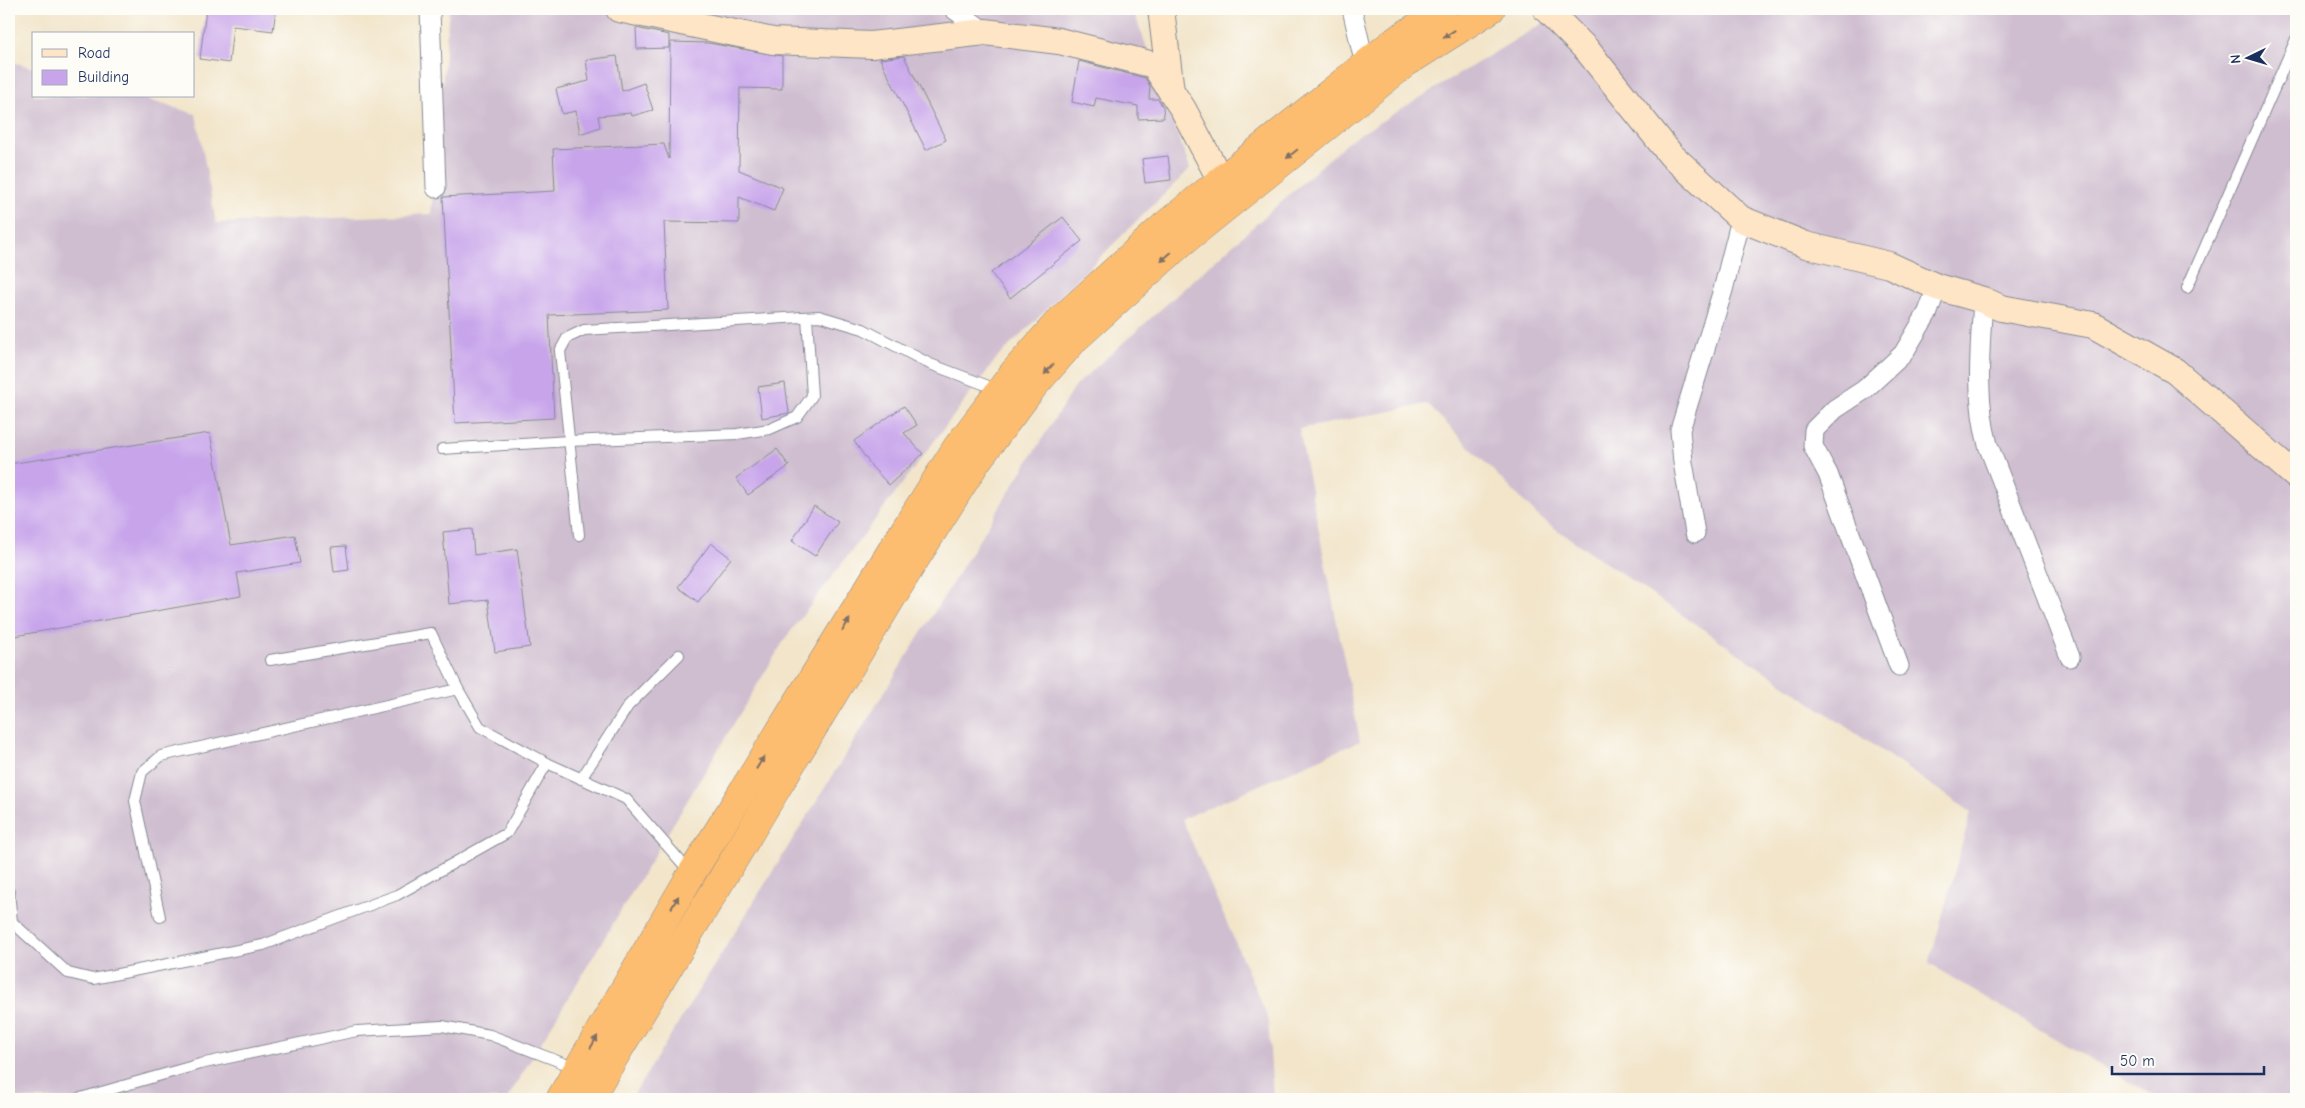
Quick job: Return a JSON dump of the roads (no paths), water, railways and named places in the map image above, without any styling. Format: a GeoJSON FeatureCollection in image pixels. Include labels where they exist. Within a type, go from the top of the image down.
{"type":"FeatureCollection","features":[{"type":"Feature","properties":{"kind":"highway"},"geometry":{"type":"LineString","coordinates":[[1316,119],[1365,65],[1392,43],[1444,9]]}},
{"type":"Feature","properties":{"kind":"highway"},"geometry":{"type":"LineString","coordinates":[[560,1099],[692,874],[957,447],[1000,391],[1059,321],[1165,225],[1229,189],[1316,119],[1491,9]]}},
{"type":"Feature","properties":{"kind":"highway"},"geometry":{"type":"LineString","coordinates":[[589,1099],[910,566],[977,461],[1034,387],[1076,338],[1180,244],[1229,189]]}},
{"type":"Feature","properties":{"kind":"street"},"geometry":{"type":"LineString","coordinates":[[430,9],[436,188]]}},
{"type":"Feature","properties":{"kind":"street"},"geometry":{"type":"LineString","coordinates":[[619,9],[773,41],[871,45],[985,32],[1059,41],[1154,65],[1183,109],[1229,189]]}},
{"type":"Feature","properties":{"kind":"street"},"geometry":{"type":"LineString","coordinates":[[954,9],[985,32]]}},
{"type":"Feature","properties":{"kind":"street"},"geometry":{"type":"LineString","coordinates":[[1161,9],[1171,91]]}},
{"type":"Feature","properties":{"kind":"street"},"geometry":{"type":"LineString","coordinates":[[1352,9],[1365,65]]}},
{"type":"Feature","properties":{"kind":"street"},"geometry":{"type":"LineString","coordinates":[[1546,9],[1587,50],[1671,155],[1741,219],[1806,245],[1889,265],[1937,287],[1984,300],[2001,308],[2093,325],[2175,371],[2296,476]]}},
{"type":"Feature","properties":{"kind":"street"},"geometry":{"type":"LineString","coordinates":[[1695,533],[1683,462],[1680,430],[1723,290],[1741,219]]}},
{"type":"Feature","properties":{"kind":"street"},"geometry":{"type":"LineString","coordinates":[[1899,666],[1828,474],[1813,446],[1814,430],[1835,409],[1864,390],[1903,354],[1928,312],[1937,287]]}},
{"type":"Feature","properties":{"kind":"street"},"geometry":{"type":"LineString","coordinates":[[1984,300],[1978,375],[1981,420],[1988,445],[2070,657]]}},
{"type":"Feature","properties":{"kind":"lane"},"geometry":{"type":"LineString","coordinates":[[2187,288],[2296,39]]}},
{"type":"Feature","properties":{"kind":"lane"},"geometry":{"type":"LineString","coordinates":[[579,535],[560,351],[567,338],[584,330],[819,316],[863,329],[930,364],[1000,391]]}},
{"type":"Feature","properties":{"kind":"lane"},"geometry":{"type":"LineString","coordinates":[[442,449],[569,441],[737,434],[770,429],[796,417],[812,396],[807,317]]}},
{"type":"Feature","properties":{"kind":"lane"},"geometry":{"type":"LineString","coordinates":[[270,660],[431,634],[458,689],[480,727],[547,763],[626,799],[692,874]]}},
{"type":"Feature","properties":{"kind":"lane"},"geometry":{"type":"LineString","coordinates":[[581,779],[628,706],[679,655]]}},
{"type":"Feature","properties":{"kind":"lane"},"geometry":{"type":"LineString","coordinates":[[160,917],[135,801],[142,772],[161,756],[458,689]]}},
{"type":"Feature","properties":{"kind":"lane"},"geometry":{"type":"LineString","coordinates":[[9,892],[12,922],[68,973],[93,979],[264,945],[397,895],[507,833],[547,763]]}},
{"type":"Feature","properties":{"kind":"lane"},"geometry":{"type":"LineString","coordinates":[[77,1099],[200,1064],[357,1032],[442,1026],[490,1035],[578,1069]]}}]}
